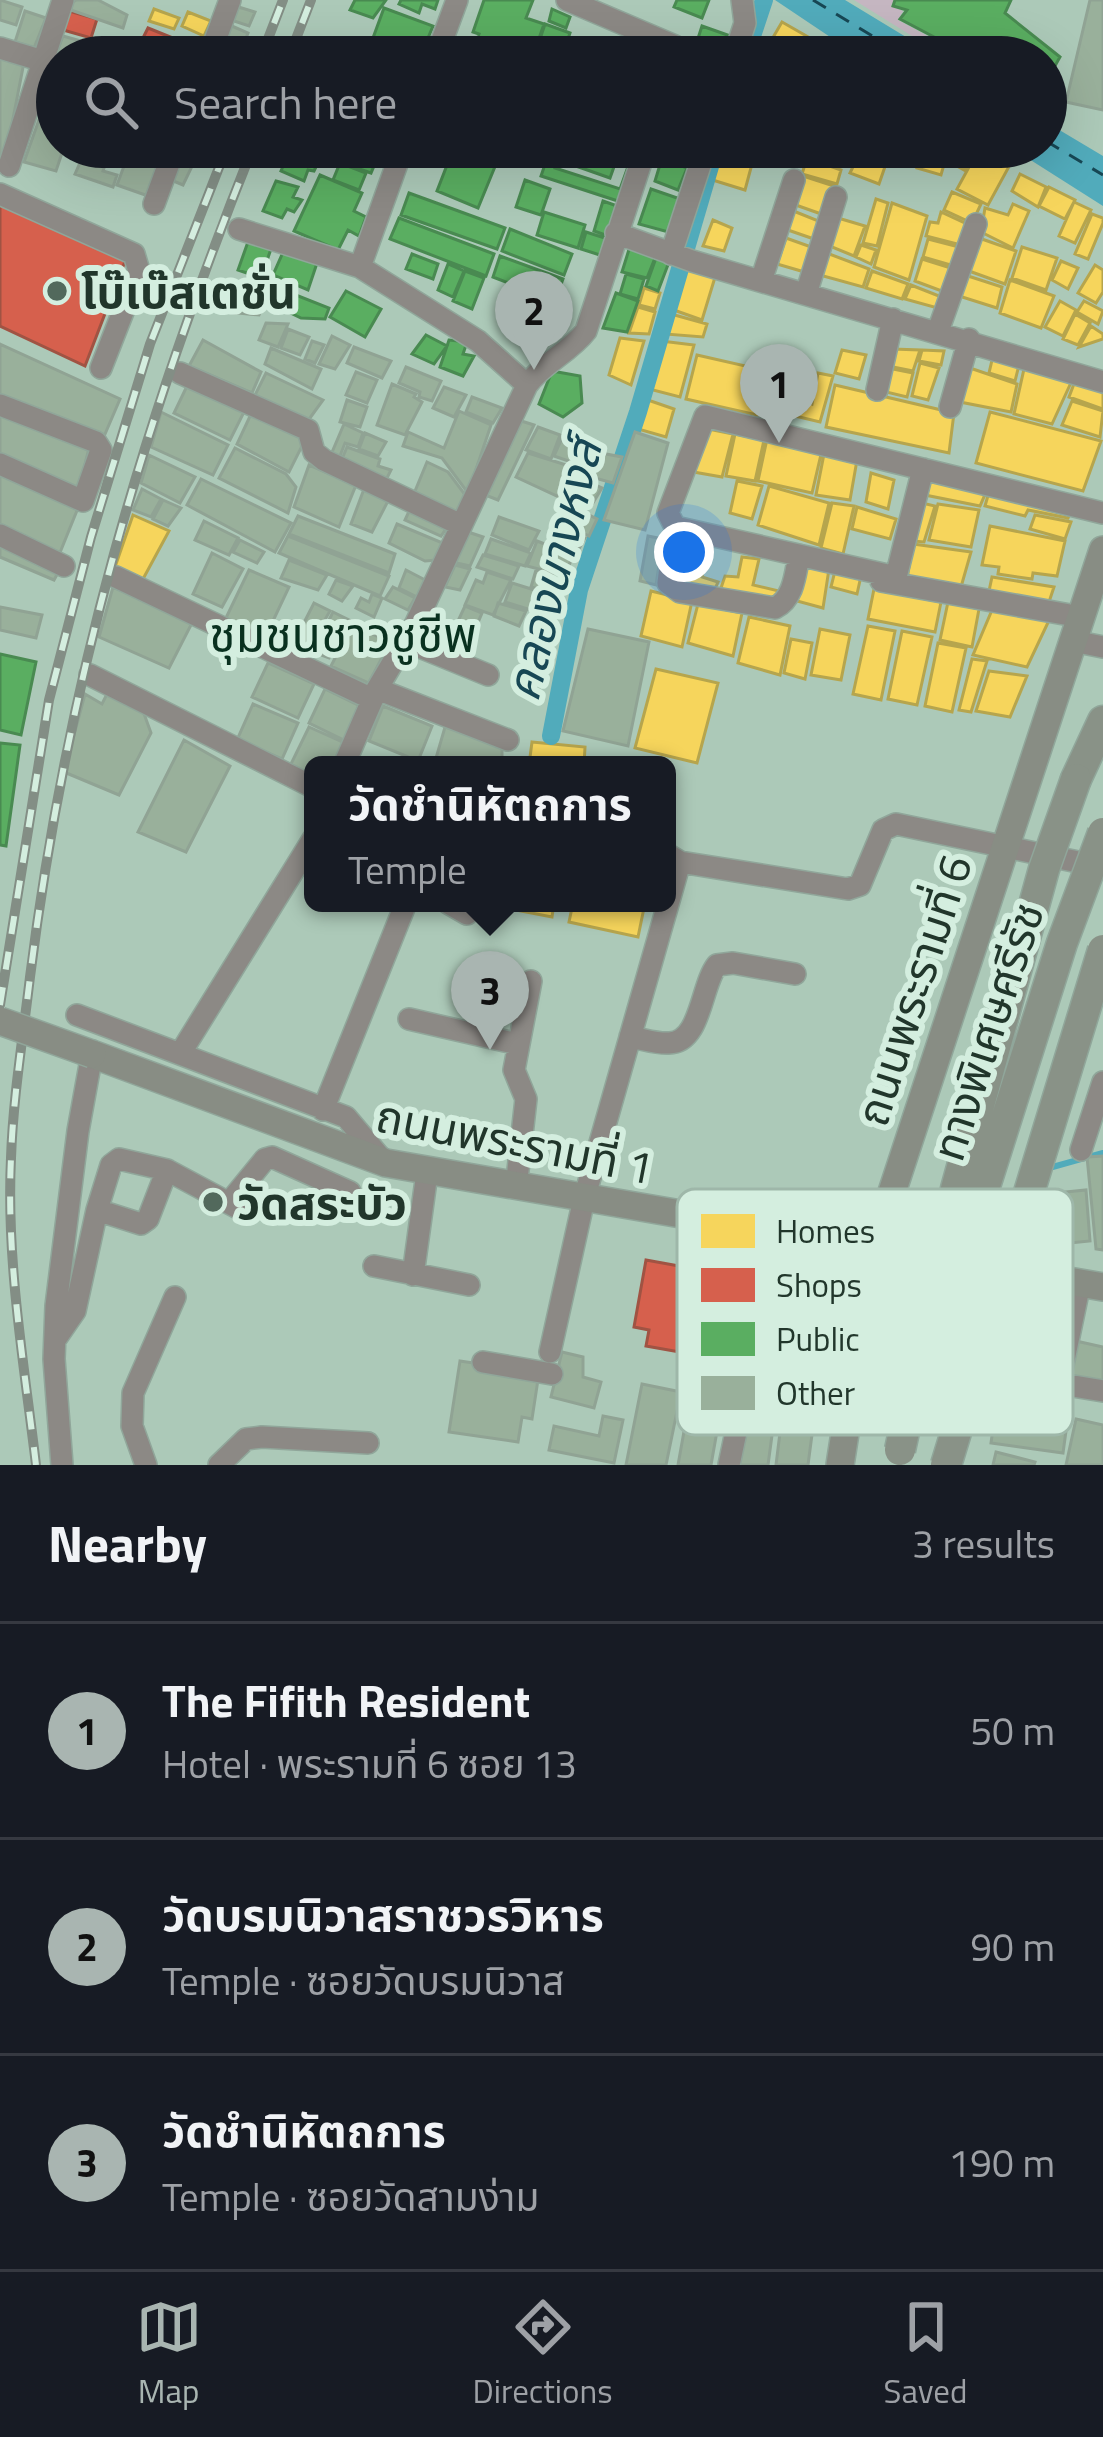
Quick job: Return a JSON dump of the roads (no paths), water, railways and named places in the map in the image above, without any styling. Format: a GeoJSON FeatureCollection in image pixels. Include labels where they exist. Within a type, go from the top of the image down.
{"type":"FeatureCollection","features":[{"type":"Feature","properties":{"kind":"highway"},"geometry":{"type":"LineString","coordinates":[[956,1189],[1044,869],[1064,807],[1103,721]]}},
{"type":"Feature","properties":{"kind":"highway","name":"ทางพิเศษศรีรัช"},"geometry":{"type":"LineString","coordinates":[[984,1189],[1062,943],[1103,832]]}},
{"type":"Feature","properties":{"kind":"highway","name":"ทางพิเศษศรีรัช"},"geometry":{"type":"LineString","coordinates":[[1030,1189],[1103,950]]}},
{"type":"Feature","properties":{"kind":"highway","name":"ทางพิเศษศรีรัช"},"geometry":{"type":"LineString","coordinates":[[946,1465],[955,1435]]}},
{"type":"Feature","properties":{"kind":"main road","name":"ถนนพระรามที่ 6"},"geometry":{"type":"LineString","coordinates":[[893,1189],[1103,550]]}},
{"type":"Feature","properties":{"kind":"main road","name":"ถนนพระรามที่ 1"},"geometry":{"type":"LineString","coordinates":[[0,1021],[374,1160],[677,1214]]}},
{"type":"Feature","properties":{"kind":"main road","name":"ถนนพระรามที่ 6"},"geometry":{"type":"LineString","coordinates":[[840,1465],[845,1435]]}},
{"type":"Feature","properties":{"kind":"street"},"geometry":{"type":"LineString","coordinates":[[51,36],[63,0]]}},
{"type":"Feature","properties":{"kind":"street"},"geometry":{"type":"LineString","coordinates":[[217,36],[230,0]]}},
{"type":"Feature","properties":{"kind":"street"},"geometry":{"type":"LineString","coordinates":[[444,36],[457,0]]}},
{"type":"Feature","properties":{"kind":"street"},"geometry":{"type":"LineString","coordinates":[[567,0],[652,36]]}},
{"type":"Feature","properties":{"kind":"street"},"geometry":{"type":"LineString","coordinates":[[741,36],[745,23],[742,0]]}},
{"type":"Feature","properties":{"kind":"street"},"geometry":{"type":"LineString","coordinates":[[0,48],[36,59]]}},
{"type":"Feature","properties":{"kind":"street"},"geometry":{"type":"LineString","coordinates":[[9,166],[36,83]]}},
{"type":"Feature","properties":{"kind":"street"},"geometry":{"type":"LineString","coordinates":[[154,204],[168,168]]}},
{"type":"Feature","properties":{"kind":"street"},"geometry":{"type":"LineString","coordinates":[[360,267],[395,168]]}},
{"type":"Feature","properties":{"kind":"street"},"geometry":{"type":"LineString","coordinates":[[348,756],[526,385],[543,364],[575,346],[586,332],[639,168]]}},
{"type":"Feature","properties":{"kind":"street"},"geometry":{"type":"LineString","coordinates":[[679,257],[701,168]]}},
{"type":"Feature","properties":{"kind":"street"},"geometry":{"type":"LineString","coordinates":[[761,281],[794,179]]}},
{"type":"Feature","properties":{"kind":"street"},"geometry":{"type":"LineString","coordinates":[[0,194],[134,254],[139,271],[101,368]]}},
{"type":"Feature","properties":{"kind":"street"},"geometry":{"type":"LineString","coordinates":[[806,294],[836,197]]}},
{"type":"Feature","properties":{"kind":"street"},"geometry":{"type":"LineString","coordinates":[[938,331],[976,224]]}},
{"type":"Feature","properties":{"kind":"street"},"geometry":{"type":"LineString","coordinates":[[239,230],[360,267],[478,341],[526,385]]}},
{"type":"Feature","properties":{"kind":"street"},"geometry":{"type":"LineString","coordinates":[[616,233],[679,257],[1103,382]]}},
{"type":"Feature","properties":{"kind":"street"},"geometry":{"type":"LineString","coordinates":[[877,390],[893,319]]}},
{"type":"Feature","properties":{"kind":"street"},"geometry":{"type":"LineString","coordinates":[[950,407],[969,339]]}},
{"type":"Feature","properties":{"kind":"street"},"geometry":{"type":"LineString","coordinates":[[180,373],[308,430],[314,452],[324,460],[461,525]]}},
{"type":"Feature","properties":{"kind":"street"},"geometry":{"type":"LineString","coordinates":[[0,405],[98,444],[101,450],[83,501],[0,464]]}},
{"type":"Feature","properties":{"kind":"street"},"geometry":{"type":"LineString","coordinates":[[799,555],[786,602],[775,608],[680,592],[668,583],[675,527],[668,514],[705,416],[1103,513]]}},
{"type":"Feature","properties":{"kind":"street"},"geometry":{"type":"LineString","coordinates":[[675,527],[896,578],[923,469]]}},
{"type":"Feature","properties":{"kind":"street"},"geometry":{"type":"LineString","coordinates":[[0,535],[64,566]]}},
{"type":"Feature","properties":{"kind":"street"},"geometry":{"type":"LineString","coordinates":[[116,578],[375,694],[508,740]]}},
{"type":"Feature","properties":{"kind":"street"},"geometry":{"type":"LineString","coordinates":[[870,579],[1077,629],[1103,647]]}},
{"type":"Feature","properties":{"kind":"street"},"geometry":{"type":"LineString","coordinates":[[405,641],[488,675]]}},
{"type":"Feature","properties":{"kind":"street"},"geometry":{"type":"LineString","coordinates":[[90,674],[304,782]]}},
{"type":"Feature","properties":{"kind":"street"},"geometry":{"type":"LineString","coordinates":[[676,858],[848,889],[860,885],[889,825],[1103,868]]}},
{"type":"Feature","properties":{"kind":"street"},"geometry":{"type":"LineString","coordinates":[[180,1054],[304,853]]}},
{"type":"Feature","properties":{"kind":"street"},"geometry":{"type":"LineString","coordinates":[[323,1110],[402,912]]}},
{"type":"Feature","properties":{"kind":"street"},"geometry":{"type":"LineString","coordinates":[[483,1362],[551,1363],[584,1199],[661,912]]}},
{"type":"Feature","properties":{"kind":"street"},"geometry":{"type":"LineString","coordinates":[[630,1037],[673,1044],[690,1034],[713,969],[723,963],[795,974]]}},
{"type":"Feature","properties":{"kind":"street"},"geometry":{"type":"LineString","coordinates":[[516,1188],[526,1117],[524,1092],[514,1075],[531,981]]}},
{"type":"Feature","properties":{"kind":"street"},"geometry":{"type":"LineString","coordinates":[[77,1015],[356,1126],[374,1160]]}},
{"type":"Feature","properties":{"kind":"street"},"geometry":{"type":"LineString","coordinates":[[409,1019],[518,1044]]}},
{"type":"Feature","properties":{"kind":"street"},"geometry":{"type":"LineString","coordinates":[[62,1465],[54,1341],[78,1131],[92,1054]]}},
{"type":"Feature","properties":{"kind":"street"},"geometry":{"type":"LineString","coordinates":[[1081,1150],[1103,1082]]}},
{"type":"Feature","properties":{"kind":"street"},"geometry":{"type":"LineString","coordinates":[[54,1341],[75,1311],[97,1210],[111,1165],[118,1159],[167,1170],[234,1206],[265,1160],[272,1157],[350,1192]]}},
{"type":"Feature","properties":{"kind":"street"},"geometry":{"type":"LineString","coordinates":[[97,1210],[141,1224],[148,1220],[167,1170]]}},
{"type":"Feature","properties":{"kind":"street"},"geometry":{"type":"LineString","coordinates":[[413,1276],[427,1173]]}},
{"type":"Feature","properties":{"kind":"street"},"geometry":{"type":"LineString","coordinates":[[374,1266],[469,1285]]}},
{"type":"Feature","properties":{"kind":"street"},"geometry":{"type":"LineString","coordinates":[[1073,1341],[1091,1285]]}},
{"type":"Feature","properties":{"kind":"street"},"geometry":{"type":"LineString","coordinates":[[146,1465],[132,1426],[133,1393],[175,1297]]}},
{"type":"Feature","properties":{"kind":"street"},"geometry":{"type":"LineString","coordinates":[[1073,1386],[1103,1391]]}},
{"type":"Feature","properties":{"kind":"street"},"geometry":{"type":"LineString","coordinates":[[729,1465],[735,1435]]}},
{"type":"Feature","properties":{"kind":"street"},"geometry":{"type":"LineString","coordinates":[[219,1465],[246,1439],[262,1436],[368,1443]]}},
{"type":"Feature","properties":{"kind":"water"},"geometry":{"type":"Polygon","coordinates":[[[775,0],[845,0],[904,36],[829,36],[775,0]]]}},
{"type":"Feature","properties":{"kind":"water"},"geometry":{"type":"Polygon","coordinates":[[[1067,135],[1103,156],[1103,206],[1043,168],[1067,168],[1067,135]]]}},
{"type":"Feature","properties":{"kind":"waterway","name":"คลองนางหงส์"},"geometry":{"type":"LineString","coordinates":[[752,36],[764,0]]}},
{"type":"Feature","properties":{"kind":"waterway","name":"คลองนางหงส์"},"geometry":{"type":"LineString","coordinates":[[551,736],[579,590],[638,412],[710,168]]}},
{"type":"Feature","properties":{"kind":"waterway"},"geometry":{"type":"LineString","coordinates":[[1049,1168],[1103,1153]]}},
{"type":"Feature","properties":{"kind":"railway"},"geometry":{"type":"LineString","coordinates":[[269,36],[283,0]]}},
{"type":"Feature","properties":{"kind":"railway"},"geometry":{"type":"LineString","coordinates":[[297,36],[311,0]]}},
{"type":"Feature","properties":{"kind":"railway"},"geometry":{"type":"LineString","coordinates":[[0,1005],[49,700],[91,537],[150,344],[219,168]]}},
{"type":"Feature","properties":{"kind":"railway"},"geometry":{"type":"LineString","coordinates":[[36,1465],[17,1312],[10,1196],[16,1090],[46,868],[65,761],[114,555],[177,352],[245,168]]}},
{"type":"Feature","properties":{"kind":"place","name":"โบ๊เบ๊สเตชั่น"},"geometry":{"type":"Point","coordinates":[57,291]}},
{"type":"Feature","properties":{"kind":"place","name":"วัดบรมนิวาสราชวรวิหาร"},"geometry":{"type":"Point","coordinates":[534,370]}},
{"type":"Feature","properties":{"kind":"place","name":"The Fifith Resident"},"geometry":{"type":"Point","coordinates":[779,443]}},
{"type":"Feature","properties":{"kind":"place","name":"วัดชำนิหัตถการ"},"geometry":{"type":"Point","coordinates":[490,1050]}},
{"type":"Feature","properties":{"kind":"place","name":"วัดสระบัว"},"geometry":{"type":"Point","coordinates":[213,1202]}},
{"type":"Feature","properties":{"kind":"district","name":"ชุมชนชาวชูชีพ"},"geometry":{"type":"Point","coordinates":[343,634]}}]}
